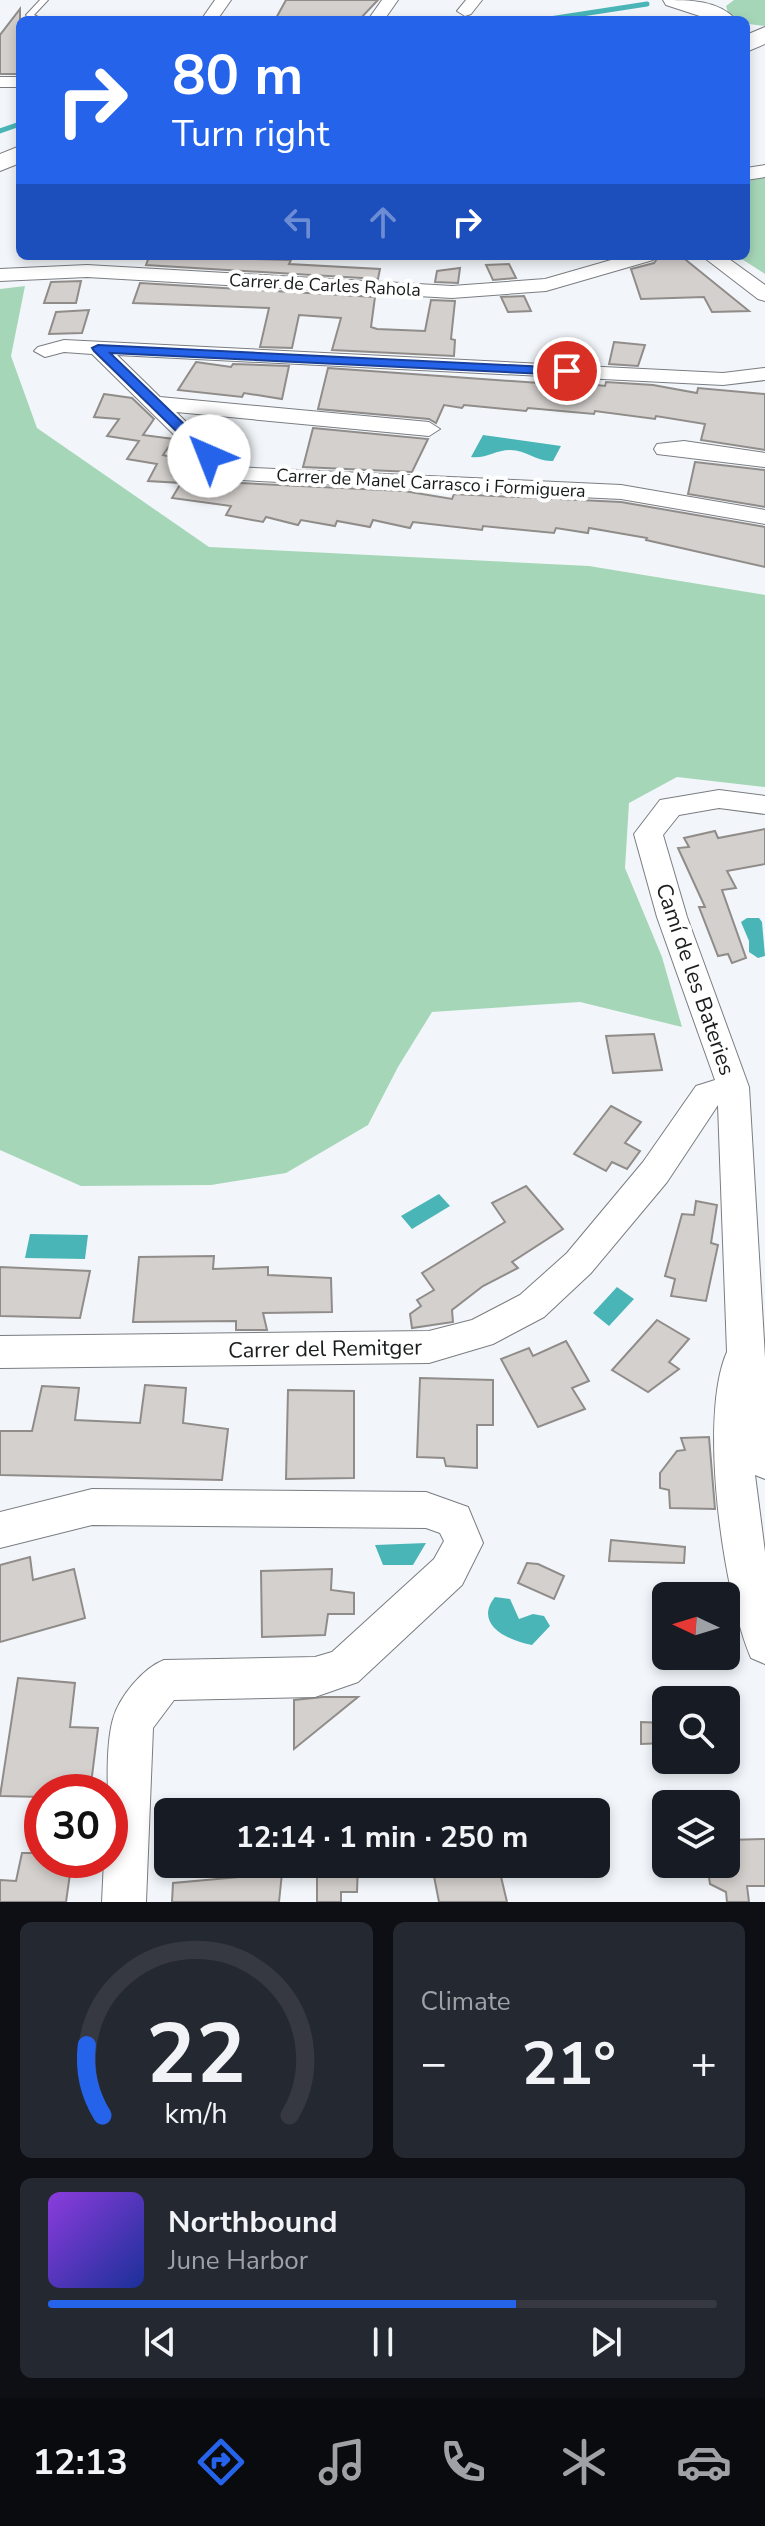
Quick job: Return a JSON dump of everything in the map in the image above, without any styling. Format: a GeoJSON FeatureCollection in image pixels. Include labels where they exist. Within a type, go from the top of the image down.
{"type":"FeatureCollection","features":[{"type":"Feature","properties":{"kind":"main road"},"geometry":{"type":"LineString","coordinates":[[674,0],[720,11]]}},
{"type":"Feature","properties":{"kind":"street","name":"Carrer de Carles Rahola"},"geometry":{"type":"LineString","coordinates":[[0,275],[87,271],[452,292],[546,285],[632,260]]}},
{"type":"Feature","properties":{"kind":"street"},"geometry":{"type":"LineString","coordinates":[[717,260],[765,295]]}},
{"type":"Feature","properties":{"kind":"street"},"geometry":{"type":"LineString","coordinates":[[45,351],[64,346],[723,379],[765,374]]}},
{"type":"Feature","properties":{"kind":"street","name":"Carrer de Manel Carrasco i Formiguera"},"geometry":{"type":"LineString","coordinates":[[98,348],[227,474],[621,492],[765,517]]}},
{"type":"Feature","properties":{"kind":"street"},"geometry":{"type":"LineString","coordinates":[[157,403],[429,429]]}},
{"type":"Feature","properties":{"kind":"street"},"geometry":{"type":"LineString","coordinates":[[665,449],[684,448],[765,460]]}},
{"type":"Feature","properties":{"kind":"street","name":"Camí de les Bateries"},"geometry":{"type":"LineString","coordinates":[[765,805],[719,799],[670,807],[648,834],[672,917],[733,1087],[745,1351],[756,1392],[765,1462]]}},
{"type":"Feature","properties":{"kind":"street","name":"Carrer del Remitger"},"geometry":{"type":"LineString","coordinates":[[0,1352],[429,1347],[480,1333],[532,1306],[579,1263],[655,1172],[707,1095],[733,1087]]}},
{"type":"Feature","properties":{"kind":"street","name":"Camí de les Bateries"},"geometry":{"type":"LineString","coordinates":[[745,1351],[735,1373],[735,1480],[765,1644]]}},
{"type":"Feature","properties":{"kind":"street"},"geometry":{"type":"LineString","coordinates":[[0,1530],[92,1507],[426,1510],[454,1520],[464,1543],[448,1572],[344,1668],[315,1677],[164,1680],[133,1721],[124,1902]]}},
{"type":"Feature","properties":{"kind":"lane"},"geometry":{"type":"LineString","coordinates":[[31,16],[44,0]]}},
{"type":"Feature","properties":{"kind":"green space"},"geometry":{"type":"Polygon","coordinates":[[[734,0],[765,0],[765,26],[750,24],[750,16],[729,16],[726,6],[734,0]]]}},
{"type":"Feature","properties":{"kind":"green space"},"geometry":{"type":"Polygon","coordinates":[[[765,175],[765,274],[743,260],[750,260],[750,181],[765,175]]]}},
{"type":"Feature","properties":{"kind":"green space"},"geometry":{"type":"Polygon","coordinates":[[[25,286],[11,356],[37,428],[209,547],[589,566],[765,595],[765,787],[677,777],[629,803],[625,868],[662,957],[682,1027],[580,1002],[432,1012],[398,1067],[368,1125],[286,1173],[211,1185],[81,1186],[0,1150],[0,289],[25,286]]]}},
{"type":"Feature","properties":{"kind":"water"},"geometry":{"type":"Polygon","coordinates":[[[483,435],[561,446],[553,461],[510,450],[471,457],[483,435]]]}},
{"type":"Feature","properties":{"kind":"water"},"geometry":{"type":"Polygon","coordinates":[[[747,918],[759,918],[762,922],[765,956],[758,958],[749,952],[749,941],[741,922],[747,918]]]}},
{"type":"Feature","properties":{"kind":"water"},"geometry":{"type":"Polygon","coordinates":[[[439,1194],[450,1206],[412,1229],[401,1216],[439,1194]]]}},
{"type":"Feature","properties":{"kind":"water"},"geometry":{"type":"Polygon","coordinates":[[[30,1234],[88,1235],[85,1259],[25,1258],[30,1234]]]}},
{"type":"Feature","properties":{"kind":"water"},"geometry":{"type":"Polygon","coordinates":[[[617,1287],[634,1299],[609,1326],[593,1313],[617,1287]]]}},
{"type":"Feature","properties":{"kind":"water"},"geometry":{"type":"Polygon","coordinates":[[[426,1543],[413,1565],[383,1565],[375,1545],[426,1543]]]}},
{"type":"Feature","properties":{"kind":"water"},"geometry":{"type":"Polygon","coordinates":[[[495,1597],[510,1599],[519,1619],[533,1614],[544,1616],[550,1626],[532,1645],[513,1640],[496,1630],[491,1623],[489,1607],[495,1597]]]}},
{"type":"Feature","properties":{"kind":"building"},"geometry":{"type":"Polygon","coordinates":[[[286,0],[378,0],[363,16],[277,16],[286,0]]]}},
{"type":"Feature","properties":{"kind":"building"},"geometry":{"type":"Polygon","coordinates":[[[20,9],[20,16],[16,16],[16,74],[0,74],[0,35],[20,9]]]}},
{"type":"Feature","properties":{"kind":"building"},"geometry":{"type":"Polygon","coordinates":[[[148,260],[291,260],[289,264],[380,269],[378,279],[146,265],[148,260]]]}},
{"type":"Feature","properties":{"kind":"building"},"geometry":{"type":"Polygon","coordinates":[[[656,260],[686,260],[749,311],[712,312],[704,297],[641,299],[631,269],[656,260]]]}},
{"type":"Feature","properties":{"kind":"building"},"geometry":{"type":"Polygon","coordinates":[[[509,264],[516,278],[493,280],[486,265],[509,264]]]}},
{"type":"Feature","properties":{"kind":"building"},"geometry":{"type":"Polygon","coordinates":[[[460,268],[458,283],[435,282],[437,271],[460,268]]]}},
{"type":"Feature","properties":{"kind":"building"},"geometry":{"type":"Polygon","coordinates":[[[81,281],[76,303],[44,303],[51,282],[81,281]]]}},
{"type":"Feature","properties":{"kind":"building"},"geometry":{"type":"Polygon","coordinates":[[[140,283],[375,297],[371,327],[377,329],[425,331],[431,300],[455,301],[451,339],[455,340],[454,356],[332,350],[341,318],[299,315],[292,348],[260,347],[269,308],[133,303],[140,283]]]}},
{"type":"Feature","properties":{"kind":"building"},"geometry":{"type":"Polygon","coordinates":[[[524,296],[531,311],[508,312],[501,297],[524,296]]]}},
{"type":"Feature","properties":{"kind":"building"},"geometry":{"type":"Polygon","coordinates":[[[89,310],[82,333],[49,334],[56,312],[89,310]]]}},
{"type":"Feature","properties":{"kind":"building"},"geometry":{"type":"Polygon","coordinates":[[[614,342],[645,345],[638,366],[609,364],[614,342]]]}},
{"type":"Feature","properties":{"kind":"building"},"geometry":{"type":"Polygon","coordinates":[[[196,362],[231,367],[233,364],[289,366],[282,399],[244,393],[242,397],[178,390],[196,362]]]}},
{"type":"Feature","properties":{"kind":"building"},"geometry":{"type":"Polygon","coordinates":[[[328,368],[539,383],[540,380],[570,385],[572,382],[605,386],[606,382],[653,385],[697,393],[698,388],[765,394],[765,450],[701,440],[705,424],[656,416],[655,419],[595,411],[594,414],[444,405],[436,423],[429,419],[318,409],[328,368]]]}},
{"type":"Feature","properties":{"kind":"building"},"geometry":{"type":"Polygon","coordinates":[[[104,394],[132,398],[154,419],[143,435],[174,439],[163,455],[197,462],[188,474],[213,477],[219,482],[404,491],[452,499],[454,494],[621,502],[765,527],[765,567],[647,538],[589,528],[588,533],[556,528],[554,533],[483,526],[482,530],[413,522],[410,528],[373,520],[370,527],[337,521],[335,526],[301,520],[298,525],[266,517],[263,522],[226,515],[231,506],[172,498],[181,483],[148,481],[157,464],[127,459],[139,441],[107,436],[119,419],[94,417],[104,394]]]}},
{"type":"Feature","properties":{"kind":"building"},"geometry":{"type":"Polygon","coordinates":[[[313,428],[428,439],[412,472],[303,467],[313,428]]]}},
{"type":"Feature","properties":{"kind":"building"},"geometry":{"type":"Polygon","coordinates":[[[695,462],[765,470],[765,507],[688,494],[695,462]]]}},
{"type":"Feature","properties":{"kind":"building"},"geometry":{"type":"Polygon","coordinates":[[[765,829],[765,864],[727,871],[736,888],[722,890],[746,958],[732,963],[728,954],[718,956],[699,907],[705,907],[678,848],[689,847],[684,838],[715,831],[718,838],[765,829]]]}},
{"type":"Feature","properties":{"kind":"building"},"geometry":{"type":"Polygon","coordinates":[[[654,1034],[662,1070],[613,1073],[606,1036],[654,1034]]]}},
{"type":"Feature","properties":{"kind":"building"},"geometry":{"type":"Polygon","coordinates":[[[611,1106],[641,1122],[625,1143],[640,1151],[627,1169],[612,1162],[606,1171],[574,1154],[611,1106]]]}},
{"type":"Feature","properties":{"kind":"building"},"geometry":{"type":"Polygon","coordinates":[[[526,1186],[563,1229],[512,1262],[518,1268],[483,1286],[452,1310],[453,1322],[412,1328],[410,1314],[421,1306],[417,1300],[434,1290],[422,1273],[505,1222],[492,1203],[526,1186]]]}},
{"type":"Feature","properties":{"kind":"building"},"geometry":{"type":"Polygon","coordinates":[[[696,1201],[717,1205],[711,1243],[718,1245],[706,1301],[671,1296],[675,1279],[665,1276],[682,1214],[694,1215],[696,1201]]]}},
{"type":"Feature","properties":{"kind":"building"},"geometry":{"type":"Polygon","coordinates":[[[214,1256],[213,1269],[268,1267],[268,1275],[331,1278],[332,1312],[263,1313],[267,1330],[236,1330],[236,1321],[133,1322],[139,1257],[214,1256]]]}},
{"type":"Feature","properties":{"kind":"building"},"geometry":{"type":"Polygon","coordinates":[[[0,1267],[90,1271],[80,1318],[0,1316],[0,1267]]]}},
{"type":"Feature","properties":{"kind":"building"},"geometry":{"type":"Polygon","coordinates":[[[657,1320],[689,1339],[669,1362],[679,1369],[648,1392],[612,1370],[657,1320]]]}},
{"type":"Feature","properties":{"kind":"building"},"geometry":{"type":"Polygon","coordinates":[[[566,1341],[589,1381],[572,1388],[585,1409],[538,1427],[501,1359],[529,1348],[533,1356],[566,1341]]]}},
{"type":"Feature","properties":{"kind":"building"},"geometry":{"type":"Polygon","coordinates":[[[420,1378],[493,1380],[493,1425],[477,1425],[477,1468],[446,1466],[444,1458],[417,1457],[420,1378]]]}},
{"type":"Feature","properties":{"kind":"building"},"geometry":{"type":"Polygon","coordinates":[[[145,1385],[186,1388],[183,1423],[228,1429],[222,1480],[0,1475],[0,1431],[32,1431],[42,1386],[79,1388],[75,1420],[140,1423],[145,1385]]]}},
{"type":"Feature","properties":{"kind":"building"},"geometry":{"type":"Polygon","coordinates":[[[288,1390],[354,1391],[354,1478],[286,1479],[288,1390]]]}},
{"type":"Feature","properties":{"kind":"building"},"geometry":{"type":"Polygon","coordinates":[[[709,1437],[715,1509],[670,1508],[669,1490],[660,1488],[660,1473],[677,1451],[685,1450],[681,1438],[709,1437]]]}},
{"type":"Feature","properties":{"kind":"building"},"geometry":{"type":"Polygon","coordinates":[[[611,1540],[685,1547],[684,1563],[609,1561],[611,1540]]]}},
{"type":"Feature","properties":{"kind":"building"},"geometry":{"type":"Polygon","coordinates":[[[30,1557],[33,1580],[74,1569],[85,1618],[0,1642],[0,1565],[30,1557]]]}},
{"type":"Feature","properties":{"kind":"building"},"geometry":{"type":"Polygon","coordinates":[[[527,1563],[538,1564],[564,1576],[554,1599],[518,1583],[527,1563]]]}},
{"type":"Feature","properties":{"kind":"building"},"geometry":{"type":"Polygon","coordinates":[[[332,1569],[331,1590],[354,1593],[354,1614],[328,1614],[325,1635],[262,1637],[261,1571],[332,1569]]]}},
{"type":"Feature","properties":{"kind":"building"},"geometry":{"type":"Polygon","coordinates":[[[18,1678],[75,1683],[70,1727],[98,1728],[92,1774],[24,1774],[24,1797],[0,1796],[18,1678]]]}},
{"type":"Feature","properties":{"kind":"building"},"geometry":{"type":"Polygon","coordinates":[[[358,1697],[294,1749],[294,1700],[358,1697]]]}},
{"type":"Feature","properties":{"kind":"building"},"geometry":{"type":"Polygon","coordinates":[[[641,1722],[652,1722],[652,1744],[641,1744],[641,1722]]]}},
{"type":"Feature","properties":{"kind":"building"},"geometry":{"type":"Polygon","coordinates":[[[765,1839],[765,1886],[747,1886],[749,1902],[727,1902],[726,1892],[710,1884],[709,1878],[740,1878],[740,1840],[765,1839]]]}},
{"type":"Feature","properties":{"kind":"building"},"geometry":{"type":"Polygon","coordinates":[[[24,1853],[24,1878],[69,1878],[66,1902],[0,1902],[0,1880],[16,1881],[24,1853]]]}},
{"type":"Feature","properties":{"kind":"building"},"geometry":{"type":"Polygon","coordinates":[[[228,1878],[281,1878],[279,1902],[172,1902],[173,1883],[228,1878]]]}},
{"type":"Feature","properties":{"kind":"building"},"geometry":{"type":"Polygon","coordinates":[[[317,1878],[358,1878],[357,1892],[341,1892],[341,1902],[317,1902],[317,1878]]]}},
{"type":"Feature","properties":{"kind":"building"},"geometry":{"type":"Polygon","coordinates":[[[434,1878],[501,1878],[507,1902],[439,1902],[434,1878]]]}},
{"type":"Feature","properties":{"kind":"waterway"},"geometry":{"type":"LineString","coordinates":[[569,16],[647,4]]}},
{"type":"Feature","properties":{"kind":"waterway"},"geometry":{"type":"LineString","coordinates":[[0,131],[16,125]]}},
{"type":"Feature","properties":{"kind":"route"},"geometry":{"type":"LineString","coordinates":[[209,456],[98,348],[567,371]]}}]}
